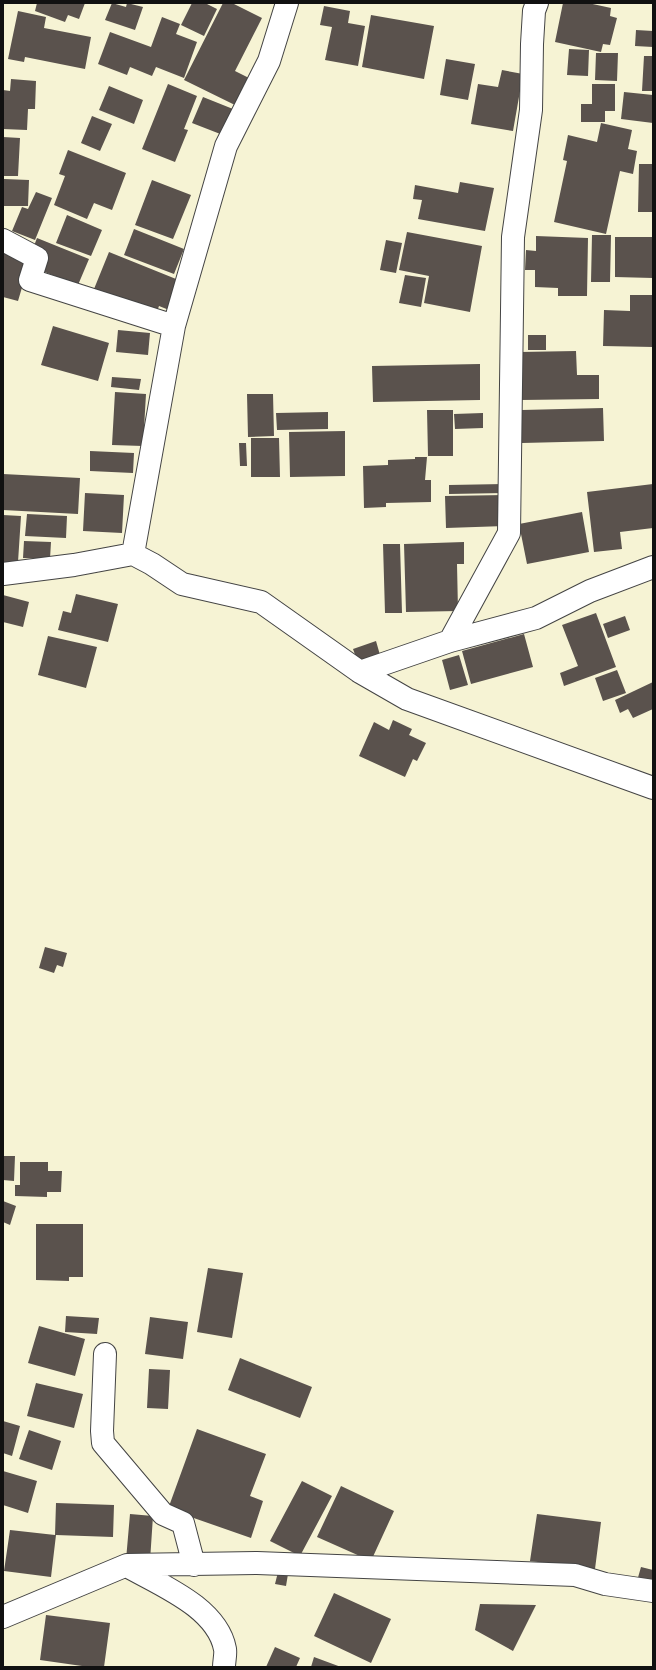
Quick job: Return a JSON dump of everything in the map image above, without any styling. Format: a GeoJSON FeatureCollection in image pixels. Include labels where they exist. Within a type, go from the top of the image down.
{"type":"FeatureCollection","features":[{"type":"Feature","properties":{"kind":"street"},"geometry":{"type":"LineString","coordinates":[[133,554],[174,326],[226,146],[269,61],[287,3]]}},
{"type":"Feature","properties":{"kind":"street"},"geometry":{"type":"LineString","coordinates":[[450,641],[509,533],[513,237],[531,110],[534,11],[537,3]]}},
{"type":"Feature","properties":{"kind":"street"},"geometry":{"type":"LineString","coordinates":[[3,240],[37,258],[30,280],[174,326]]}},
{"type":"Feature","properties":{"kind":"street"},"geometry":{"type":"LineString","coordinates":[[3,574],[74,565],[133,554],[152,564],[182,584],[261,602],[360,672],[407,699],[653,788]]}},
{"type":"Feature","properties":{"kind":"street"},"geometry":{"type":"LineString","coordinates":[[360,672],[450,641],[536,618],[590,591],[653,567]]}},
{"type":"Feature","properties":{"kind":"street"},"geometry":{"type":"LineString","coordinates":[[105,1354],[102,1431],[104,1443],[163,1514],[183,1523],[194,1565]]}},
{"type":"Feature","properties":{"kind":"street"},"geometry":{"type":"LineString","coordinates":[[5,1620],[127,1565],[257,1564],[575,1575],[605,1584],[653,1591]]}},
{"type":"Feature","properties":{"kind":"street"},"geometry":{"type":"LineString","coordinates":[[127,1565],[198,1607],[215,1625],[225,1649],[224,1667]]}},
{"type":"Feature","properties":{"kind":"shaded area"},"geometry":{"type":"Polygon","coordinates":[[[3,3],[653,3],[653,1667],[3,1667],[3,3]]]}},
{"type":"Feature","properties":{"kind":"building"},"geometry":{"type":"Polygon","coordinates":[[[37,3],[85,3],[79,19],[68,15],[65,22],[35,11],[37,3]]]}},
{"type":"Feature","properties":{"kind":"building"},"geometry":{"type":"Polygon","coordinates":[[[112,3],[126,7],[127,3],[143,7],[135,30],[105,20],[112,3]]]}},
{"type":"Feature","properties":{"kind":"building"},"geometry":{"type":"Polygon","coordinates":[[[192,3],[205,3],[217,9],[204,36],[181,25],[192,3]]]}},
{"type":"Feature","properties":{"kind":"building"},"geometry":{"type":"Polygon","coordinates":[[[223,3],[232,3],[262,18],[235,71],[253,80],[239,107],[184,80],[223,3]]]}},
{"type":"Feature","properties":{"kind":"building"},"geometry":{"type":"Polygon","coordinates":[[[563,3],[588,3],[611,8],[610,16],[617,18],[610,45],[603,44],[601,52],[555,42],[563,3]]]}},
{"type":"Feature","properties":{"kind":"building"},"geometry":{"type":"Polygon","coordinates":[[[324,6],[350,11],[348,23],[365,26],[358,66],[325,60],[332,27],[320,25],[324,6]]]}},
{"type":"Feature","properties":{"kind":"building"},"geometry":{"type":"Polygon","coordinates":[[[18,11],[46,17],[44,28],[91,37],[85,69],[25,57],[24,62],[8,59],[18,11]]]}},
{"type":"Feature","properties":{"kind":"building"},"geometry":{"type":"Polygon","coordinates":[[[371,15],[434,26],[424,79],[362,67],[371,15]]]}},
{"type":"Feature","properties":{"kind":"building"},"geometry":{"type":"Polygon","coordinates":[[[162,17],[180,24],[176,34],[197,42],[184,78],[156,67],[152,76],[130,67],[127,75],[98,64],[110,32],[151,47],[162,17]]]}},
{"type":"Feature","properties":{"kind":"building"},"geometry":{"type":"Polygon","coordinates":[[[636,30],[653,31],[653,47],[635,46],[636,30]]]}},
{"type":"Feature","properties":{"kind":"building"},"geometry":{"type":"Polygon","coordinates":[[[569,49],[589,50],[588,76],[567,75],[569,49]]]}},
{"type":"Feature","properties":{"kind":"building"},"geometry":{"type":"Polygon","coordinates":[[[596,53],[618,53],[617,81],[595,80],[596,53]]]}},
{"type":"Feature","properties":{"kind":"building"},"geometry":{"type":"Polygon","coordinates":[[[644,56],[653,56],[653,91],[642,91],[644,56]]]}},
{"type":"Feature","properties":{"kind":"building"},"geometry":{"type":"Polygon","coordinates":[[[446,59],[475,64],[468,100],[440,95],[446,59]]]}},
{"type":"Feature","properties":{"kind":"building"},"geometry":{"type":"Polygon","coordinates":[[[502,70],[523,74],[513,131],[471,124],[478,84],[498,87],[502,70]]]}},
{"type":"Feature","properties":{"kind":"building"},"geometry":{"type":"Polygon","coordinates":[[[11,79],[36,81],[35,109],[28,109],[27,130],[3,129],[3,90],[10,91],[11,79]]]}},
{"type":"Feature","properties":{"kind":"building"},"geometry":{"type":"Polygon","coordinates":[[[168,84],[197,96],[184,129],[188,130],[175,162],[142,149],[168,84]]]}},
{"type":"Feature","properties":{"kind":"building"},"geometry":{"type":"Polygon","coordinates":[[[592,84],[615,84],[615,111],[605,111],[605,122],[581,122],[581,104],[592,104],[592,84]]]}},
{"type":"Feature","properties":{"kind":"building"},"geometry":{"type":"Polygon","coordinates":[[[109,86],[143,100],[134,124],[99,110],[109,86]]]}},
{"type":"Feature","properties":{"kind":"building"},"geometry":{"type":"Polygon","coordinates":[[[624,92],[653,95],[653,123],[621,119],[624,92]]]}},
{"type":"Feature","properties":{"kind":"building"},"geometry":{"type":"Polygon","coordinates":[[[203,97],[238,111],[228,137],[192,123],[203,97]]]}},
{"type":"Feature","properties":{"kind":"building"},"geometry":{"type":"Polygon","coordinates":[[[92,116],[112,124],[100,151],[81,143],[92,116]]]}},
{"type":"Feature","properties":{"kind":"building"},"geometry":{"type":"Polygon","coordinates":[[[601,123],[632,130],[628,149],[637,151],[633,174],[620,171],[606,234],[554,222],[567,161],[563,160],[568,135],[597,142],[601,123]]]}},
{"type":"Feature","properties":{"kind":"building"},"geometry":{"type":"Polygon","coordinates":[[[3,137],[20,138],[18,176],[3,176],[3,137]]]}},
{"type":"Feature","properties":{"kind":"building"},"geometry":{"type":"Polygon","coordinates":[[[68,150],[126,173],[112,210],[94,203],[87,219],[54,205],[65,176],[59,174],[68,150]]]}},
{"type":"Feature","properties":{"kind":"building"},"geometry":{"type":"Polygon","coordinates":[[[639,164],[653,164],[653,212],[638,212],[639,164]]]}},
{"type":"Feature","properties":{"kind":"building"},"geometry":{"type":"Polygon","coordinates":[[[4,179],[29,180],[28,206],[3,206],[4,179]]]}},
{"type":"Feature","properties":{"kind":"building"},"geometry":{"type":"Polygon","coordinates":[[[152,180],[191,195],[173,239],[135,225],[152,180]]]}},
{"type":"Feature","properties":{"kind":"building"},"geometry":{"type":"Polygon","coordinates":[[[460,182],[494,188],[485,231],[418,219],[422,200],[413,199],[415,185],[458,193],[460,182]]]}},
{"type":"Feature","properties":{"kind":"building"},"geometry":{"type":"Polygon","coordinates":[[[36,192],[52,198],[35,240],[12,231],[22,207],[28,209],[36,192]]]}},
{"type":"Feature","properties":{"kind":"building"},"geometry":{"type":"Polygon","coordinates":[[[67,215],[102,230],[91,256],[56,243],[67,215]]]}},
{"type":"Feature","properties":{"kind":"building"},"geometry":{"type":"Polygon","coordinates":[[[134,229],[184,249],[174,274],[124,255],[134,229]]]}},
{"type":"Feature","properties":{"kind":"building"},"geometry":{"type":"Polygon","coordinates":[[[407,232],[482,246],[470,312],[424,303],[429,276],[399,270],[407,232]]]}},
{"type":"Feature","properties":{"kind":"building"},"geometry":{"type":"Polygon","coordinates":[[[592,235],[611,235],[610,282],[591,282],[592,235]]]}},
{"type":"Feature","properties":{"kind":"building"},"geometry":{"type":"Polygon","coordinates":[[[536,236],[588,238],[587,296],[558,296],[558,288],[535,287],[535,270],[525,270],[526,250],[536,251],[536,236]]]}},
{"type":"Feature","properties":{"kind":"building"},"geometry":{"type":"Polygon","coordinates":[[[615,237],[653,237],[653,278],[615,277],[615,237]]]}},
{"type":"Feature","properties":{"kind":"building"},"geometry":{"type":"Polygon","coordinates":[[[37,238],[89,259],[78,285],[37,269],[32,251],[37,238]]]}},
{"type":"Feature","properties":{"kind":"building"},"geometry":{"type":"Polygon","coordinates":[[[386,240],[402,243],[396,273],[380,270],[386,240]]]}},
{"type":"Feature","properties":{"kind":"building"},"geometry":{"type":"Polygon","coordinates":[[[3,248],[31,257],[18,301],[3,297],[3,248]]]}},
{"type":"Feature","properties":{"kind":"building"},"geometry":{"type":"Polygon","coordinates":[[[109,252],[181,281],[169,310],[159,306],[156,314],[94,289],[109,252]]]}},
{"type":"Feature","properties":{"kind":"building"},"geometry":{"type":"Polygon","coordinates":[[[405,275],[426,278],[421,307],[399,303],[405,275]]]}},
{"type":"Feature","properties":{"kind":"building"},"geometry":{"type":"Polygon","coordinates":[[[630,295],[653,295],[653,347],[603,346],[604,310],[630,311],[630,295]]]}},
{"type":"Feature","properties":{"kind":"building"},"geometry":{"type":"Polygon","coordinates":[[[53,326],[109,343],[98,381],[41,365],[53,326]]]}},
{"type":"Feature","properties":{"kind":"building"},"geometry":{"type":"Polygon","coordinates":[[[118,330],[150,333],[148,355],[116,352],[118,330]]]}},
{"type":"Feature","properties":{"kind":"building"},"geometry":{"type":"Polygon","coordinates":[[[528,335],[546,335],[546,350],[528,350],[528,335]]]}},
{"type":"Feature","properties":{"kind":"building"},"geometry":{"type":"Polygon","coordinates":[[[576,351],[577,375],[599,375],[599,399],[521,400],[520,352],[576,351]]]}},
{"type":"Feature","properties":{"kind":"building"},"geometry":{"type":"Polygon","coordinates":[[[480,364],[480,400],[373,402],[372,366],[480,364]]]}},
{"type":"Feature","properties":{"kind":"building"},"geometry":{"type":"Polygon","coordinates":[[[112,377],[141,379],[139,390],[111,387],[112,377]]]}},
{"type":"Feature","properties":{"kind":"building"},"geometry":{"type":"Polygon","coordinates":[[[115,392],[146,394],[143,446],[112,445],[115,392]]]}},
{"type":"Feature","properties":{"kind":"building"},"geometry":{"type":"Polygon","coordinates":[[[247,394],[273,394],[274,436],[248,437],[247,394]]]}},
{"type":"Feature","properties":{"kind":"building"},"geometry":{"type":"Polygon","coordinates":[[[603,408],[604,441],[522,443],[522,410],[603,408]]]}},
{"type":"Feature","properties":{"kind":"building"},"geometry":{"type":"Polygon","coordinates":[[[427,410],[453,410],[453,456],[428,456],[427,410]]]}},
{"type":"Feature","properties":{"kind":"building"},"geometry":{"type":"Polygon","coordinates":[[[328,412],[328,429],[277,430],[276,413],[328,412]]]}},
{"type":"Feature","properties":{"kind":"building"},"geometry":{"type":"Polygon","coordinates":[[[483,413],[483,428],[455,429],[454,414],[483,413]]]}},
{"type":"Feature","properties":{"kind":"building"},"geometry":{"type":"Polygon","coordinates":[[[345,431],[345,476],[290,477],[289,432],[345,431]]]}},
{"type":"Feature","properties":{"kind":"building"},"geometry":{"type":"Polygon","coordinates":[[[251,438],[279,438],[280,477],[251,477],[251,438]]]}},
{"type":"Feature","properties":{"kind":"building"},"geometry":{"type":"Polygon","coordinates":[[[239,443],[246,443],[247,466],[240,466],[239,443]]]}},
{"type":"Feature","properties":{"kind":"building"},"geometry":{"type":"Polygon","coordinates":[[[90,451],[134,453],[133,473],[90,471],[90,451]]]}},
{"type":"Feature","properties":{"kind":"building"},"geometry":{"type":"Polygon","coordinates":[[[415,457],[427,457],[425,480],[431,480],[431,502],[386,503],[386,507],[364,508],[363,466],[388,465],[388,460],[415,459],[415,457]]]}},
{"type":"Feature","properties":{"kind":"building"},"geometry":{"type":"Polygon","coordinates":[[[3,474],[80,478],[78,514],[3,510],[3,474]]]}},
{"type":"Feature","properties":{"kind":"building"},"geometry":{"type":"Polygon","coordinates":[[[504,484],[504,493],[449,494],[449,485],[504,484]]]}},
{"type":"Feature","properties":{"kind":"building"},"geometry":{"type":"Polygon","coordinates":[[[653,484],[653,528],[620,532],[622,549],[594,552],[587,492],[653,484]]]}},
{"type":"Feature","properties":{"kind":"building"},"geometry":{"type":"Polygon","coordinates":[[[85,493],[124,495],[122,533],[83,531],[85,493]]]}},
{"type":"Feature","properties":{"kind":"building"},"geometry":{"type":"Polygon","coordinates":[[[505,495],[505,526],[446,528],[445,496],[505,495]]]}},
{"type":"Feature","properties":{"kind":"building"},"geometry":{"type":"Polygon","coordinates":[[[582,512],[589,552],[527,564],[519,524],[582,512]]]}},
{"type":"Feature","properties":{"kind":"building"},"geometry":{"type":"Polygon","coordinates":[[[27,514],[67,516],[66,538],[25,536],[27,514]]]}},
{"type":"Feature","properties":{"kind":"building"},"geometry":{"type":"Polygon","coordinates":[[[3,515],[21,516],[18,562],[3,562],[3,515]]]}},
{"type":"Feature","properties":{"kind":"building"},"geometry":{"type":"Polygon","coordinates":[[[24,541],[51,542],[50,559],[23,558],[24,541]]]}},
{"type":"Feature","properties":{"kind":"building"},"geometry":{"type":"Polygon","coordinates":[[[464,542],[464,564],[457,564],[458,611],[406,612],[404,544],[464,542]]]}},
{"type":"Feature","properties":{"kind":"building"},"geometry":{"type":"Polygon","coordinates":[[[383,544],[400,544],[402,613],[385,613],[383,544]]]}},
{"type":"Feature","properties":{"kind":"building"},"geometry":{"type":"Polygon","coordinates":[[[76,594],[118,604],[108,642],[58,630],[63,611],[71,613],[76,594]]]}},
{"type":"Feature","properties":{"kind":"building"},"geometry":{"type":"Polygon","coordinates":[[[3,595],[29,602],[23,627],[3,622],[3,595]]]}},
{"type":"Feature","properties":{"kind":"building"},"geometry":{"type":"Polygon","coordinates":[[[596,613],[616,667],[564,686],[560,673],[578,666],[562,625],[596,613]]]}},
{"type":"Feature","properties":{"kind":"building"},"geometry":{"type":"Polygon","coordinates":[[[625,616],[630,630],[608,638],[603,624],[625,616]]]}},
{"type":"Feature","properties":{"kind":"building"},"geometry":{"type":"Polygon","coordinates":[[[524,634],[533,667],[471,684],[462,651],[524,634]]]}},
{"type":"Feature","properties":{"kind":"building"},"geometry":{"type":"Polygon","coordinates":[[[48,636],[97,647],[86,688],[38,675],[48,636]]]}},
{"type":"Feature","properties":{"kind":"building"},"geometry":{"type":"Polygon","coordinates":[[[376,641],[380,655],[358,663],[353,649],[376,641]]]}},
{"type":"Feature","properties":{"kind":"building"},"geometry":{"type":"Polygon","coordinates":[[[459,655],[468,685],[450,690],[442,660],[459,655]]]}},
{"type":"Feature","properties":{"kind":"building"},"geometry":{"type":"Polygon","coordinates":[[[617,670],[626,693],[603,701],[595,678],[617,670]]]}},
{"type":"Feature","properties":{"kind":"building"},"geometry":{"type":"Polygon","coordinates":[[[653,682],[653,709],[633,718],[628,709],[620,713],[615,700],[653,682]]]}},
{"type":"Feature","properties":{"kind":"building"},"geometry":{"type":"Polygon","coordinates":[[[393,720],[412,729],[409,735],[426,743],[417,761],[413,759],[405,777],[359,756],[374,722],[389,730],[393,720]]]}},
{"type":"Feature","properties":{"kind":"building"},"geometry":{"type":"Polygon","coordinates":[[[45,947],[67,953],[63,967],[57,965],[54,973],[39,968],[45,947]]]}},
{"type":"Feature","properties":{"kind":"building"},"geometry":{"type":"Polygon","coordinates":[[[3,1156],[15,1156],[14,1181],[3,1180],[3,1156]]]}},
{"type":"Feature","properties":{"kind":"building"},"geometry":{"type":"Polygon","coordinates":[[[20,1162],[48,1162],[48,1171],[62,1171],[61,1192],[47,1192],[47,1197],[15,1196],[15,1185],[20,1185],[20,1162]]]}},
{"type":"Feature","properties":{"kind":"building"},"geometry":{"type":"Polygon","coordinates":[[[3,1201],[16,1206],[10,1225],[3,1222],[3,1201]]]}},
{"type":"Feature","properties":{"kind":"building"},"geometry":{"type":"Polygon","coordinates":[[[36,1224],[83,1224],[83,1277],[69,1277],[69,1281],[36,1280],[36,1224]]]}},
{"type":"Feature","properties":{"kind":"building"},"geometry":{"type":"Polygon","coordinates":[[[208,1268],[243,1273],[232,1338],[197,1332],[208,1268]]]}},
{"type":"Feature","properties":{"kind":"building"},"geometry":{"type":"Polygon","coordinates":[[[66,1316],[99,1318],[97,1334],[65,1332],[66,1316]]]}},
{"type":"Feature","properties":{"kind":"building"},"geometry":{"type":"Polygon","coordinates":[[[150,1317],[188,1322],[183,1359],[145,1354],[150,1317]]]}},
{"type":"Feature","properties":{"kind":"building"},"geometry":{"type":"Polygon","coordinates":[[[39,1326],[85,1339],[75,1376],[28,1363],[39,1326]]]}},
{"type":"Feature","properties":{"kind":"building"},"geometry":{"type":"Polygon","coordinates":[[[240,1358],[312,1387],[300,1418],[228,1390],[240,1358]]]}},
{"type":"Feature","properties":{"kind":"building"},"geometry":{"type":"Polygon","coordinates":[[[149,1369],[170,1370],[168,1409],[147,1408],[149,1369]]]}},
{"type":"Feature","properties":{"kind":"building"},"geometry":{"type":"Polygon","coordinates":[[[36,1383],[83,1394],[74,1428],[27,1416],[36,1383]]]}},
{"type":"Feature","properties":{"kind":"building"},"geometry":{"type":"Polygon","coordinates":[[[3,1421],[20,1426],[12,1456],[3,1453],[3,1421]]]}},
{"type":"Feature","properties":{"kind":"building"},"geometry":{"type":"Polygon","coordinates":[[[197,1429],[266,1454],[250,1496],[263,1501],[251,1538],[168,1509],[197,1429]]]}},
{"type":"Feature","properties":{"kind":"building"},"geometry":{"type":"Polygon","coordinates":[[[29,1430],[61,1441],[52,1470],[19,1459],[29,1430]]]}},
{"type":"Feature","properties":{"kind":"building"},"geometry":{"type":"Polygon","coordinates":[[[3,1471],[37,1481],[28,1513],[3,1505],[3,1471]]]}},
{"type":"Feature","properties":{"kind":"building"},"geometry":{"type":"Polygon","coordinates":[[[302,1481],[332,1496],[300,1556],[270,1541],[302,1481]]]}},
{"type":"Feature","properties":{"kind":"building"},"geometry":{"type":"Polygon","coordinates":[[[341,1486],[394,1511],[371,1561],[317,1537],[341,1486]]]}},
{"type":"Feature","properties":{"kind":"building"},"geometry":{"type":"Polygon","coordinates":[[[56,1503],[114,1505],[113,1537],[56,1535],[51,1577],[4,1571],[10,1530],[55,1535],[56,1503]]]}},
{"type":"Feature","properties":{"kind":"building"},"geometry":{"type":"Polygon","coordinates":[[[130,1514],[153,1516],[150,1561],[126,1560],[130,1514]]]}},
{"type":"Feature","properties":{"kind":"building"},"geometry":{"type":"Polygon","coordinates":[[[537,1514],[601,1522],[595,1569],[530,1561],[537,1514]]]}},
{"type":"Feature","properties":{"kind":"building"},"geometry":{"type":"Polygon","coordinates":[[[641,1567],[653,1570],[653,1585],[637,1581],[641,1567]]]}},
{"type":"Feature","properties":{"kind":"building"},"geometry":{"type":"Polygon","coordinates":[[[278,1572],[288,1574],[286,1586],[275,1584],[278,1572]]]}},
{"type":"Feature","properties":{"kind":"building"},"geometry":{"type":"Polygon","coordinates":[[[334,1593],[391,1619],[371,1663],[314,1636],[334,1593]]]}},
{"type":"Feature","properties":{"kind":"building"},"geometry":{"type":"Polygon","coordinates":[[[480,1604],[536,1605],[513,1651],[475,1630],[480,1604]]]}},
{"type":"Feature","properties":{"kind":"building"},"geometry":{"type":"Polygon","coordinates":[[[46,1615],[110,1623],[104,1667],[89,1667],[40,1660],[46,1615]]]}},
{"type":"Feature","properties":{"kind":"building"},"geometry":{"type":"Polygon","coordinates":[[[275,1647],[300,1658],[296,1667],[266,1667],[275,1647]]]}},
{"type":"Feature","properties":{"kind":"building"},"geometry":{"type":"Polygon","coordinates":[[[314,1657],[341,1667],[311,1667],[314,1657]]]}}]}
